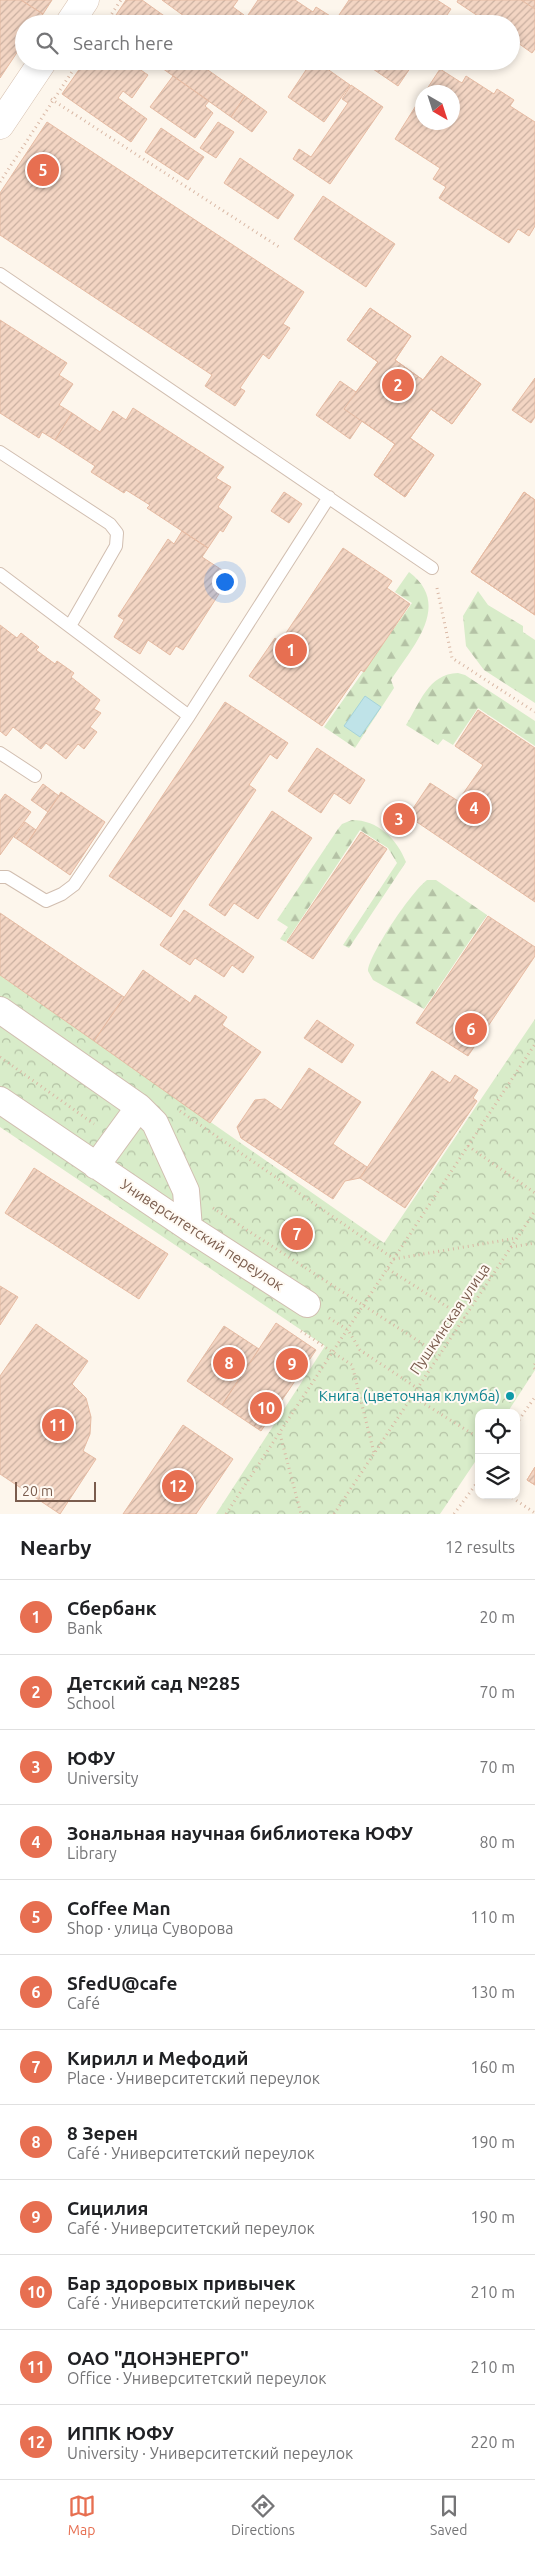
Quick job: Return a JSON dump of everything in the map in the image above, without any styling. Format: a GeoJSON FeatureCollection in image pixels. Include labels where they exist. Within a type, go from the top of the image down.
{"type":"FeatureCollection","features":[{"type":"Feature","properties":{"kind":"street"},"geometry":{"type":"LineString","coordinates":[[75,15],[85,0]]}},
{"type":"Feature","properties":{"kind":"street"},"geometry":{"type":"LineString","coordinates":[[0,125],[37,70]]}},
{"type":"Feature","properties":{"kind":"street"},"geometry":{"type":"LineString","coordinates":[[0,1010],[139,1107],[155,1122],[186,1191],[189,1228]]}},
{"type":"Feature","properties":{"kind":"street","name":"Университетский переулок"},"geometry":{"type":"LineString","coordinates":[[0,1100],[189,1228],[307,1304]]}},
{"type":"Feature","properties":{"kind":"street"},"geometry":{"type":"LineString","coordinates":[[96,1166],[139,1107]]}},
{"type":"Feature","properties":{"kind":"lane"},"geometry":{"type":"LineString","coordinates":[[0,274],[432,568]]}},
{"type":"Feature","properties":{"kind":"lane"},"geometry":{"type":"LineString","coordinates":[[0,452],[110,524],[117,533],[116,546],[70,626]]}},
{"type":"Feature","properties":{"kind":"lane"},"geometry":{"type":"LineString","coordinates":[[0,877],[7,877],[46,901],[62,894],[74,885],[189,716],[329,497]]}},
{"type":"Feature","properties":{"kind":"lane"},"geometry":{"type":"LineString","coordinates":[[0,574],[189,716]]}},
{"type":"Feature","properties":{"kind":"lane"},"geometry":{"type":"LineString","coordinates":[[0,753],[35,776]]}},
{"type":"Feature","properties":{"kind":"path"},"geometry":{"type":"LineString","coordinates":[[111,15],[121,0]]}},
{"type":"Feature","properties":{"kind":"path"},"geometry":{"type":"LineString","coordinates":[[0,182],[73,70]]}},
{"type":"Feature","properties":{"kind":"path"},"geometry":{"type":"LineString","coordinates":[[28,84],[279,247]]}},
{"type":"Feature","properties":{"kind":"path"},"geometry":{"type":"LineString","coordinates":[[432,568],[452,658],[535,712]]}},
{"type":"Feature","properties":{"kind":"path"},"geometry":{"type":"LineString","coordinates":[[226,1514],[365,1306],[535,1044]]}},
{"type":"Feature","properties":{"kind":"path"},"geometry":{"type":"LineString","coordinates":[[0,1057],[116,1139]]}},
{"type":"Feature","properties":{"kind":"path"},"geometry":{"type":"LineString","coordinates":[[172,1106],[394,1259],[517,1238]]}},
{"type":"Feature","properties":{"kind":"path"},"geometry":{"type":"LineString","coordinates":[[468,1146],[535,1194]]}},
{"type":"Feature","properties":{"kind":"path","name":"Университетский переулок"},"geometry":{"type":"LineString","coordinates":[[186,1191],[440,1354]]}},
{"type":"Feature","properties":{"kind":"path","name":"Пушкинская улица"},"geometry":{"type":"LineString","coordinates":[[334,1514],[535,1210]]}},
{"type":"Feature","properties":{"kind":"path"},"geometry":{"type":"LineString","coordinates":[[511,1247],[535,1243]]}},
{"type":"Feature","properties":{"kind":"path"},"geometry":{"type":"LineString","coordinates":[[388,1269],[465,1318]]}},
{"type":"Feature","properties":{"kind":"path"},"geometry":{"type":"LineString","coordinates":[[307,1304],[348,1330],[360,1350],[417,1388]]}},
{"type":"Feature","properties":{"kind":"path"},"geometry":{"type":"LineString","coordinates":[[300,1331],[352,1365],[374,1453]]}},
{"type":"Feature","properties":{"kind":"path"},"geometry":{"type":"LineString","coordinates":[[535,1364],[533,1367],[535,1369]]}},
{"type":"Feature","properties":{"kind":"path"},"geometry":{"type":"LineString","coordinates":[[412,1396],[475,1435]]}},
{"type":"Feature","properties":{"kind":"path"},"geometry":{"type":"LineString","coordinates":[[520,1418],[535,1397]]}},
{"type":"Feature","properties":{"kind":"path"},"geometry":{"type":"LineString","coordinates":[[280,1433],[301,1514]]}},
{"type":"Feature","properties":{"kind":"path"},"geometry":{"type":"LineString","coordinates":[[454,1514],[475,1485]]}},
{"type":"Feature","properties":{"kind":"path"},"geometry":{"type":"LineString","coordinates":[[514,1499],[535,1513]]}},
{"type":"Feature","properties":{"kind":"green space"},"geometry":{"type":"Polygon","coordinates":[[[409,572],[422,585],[428,598],[428,612],[424,626],[418,640],[391,680],[394,688],[355,748],[324,727],[412,603],[395,592],[409,572]]]}},
{"type":"Feature","properties":{"kind":"green space"},"geometry":{"type":"Polygon","coordinates":[[[478,591],[488,605],[523,626],[523,632],[535,640],[535,703],[484,670],[466,646],[463,616],[478,591]]]}},
{"type":"Feature","properties":{"kind":"green space"},"geometry":{"type":"Polygon","coordinates":[[[458,673],[465,675],[535,721],[535,746],[478,708],[453,745],[443,739],[438,745],[406,725],[432,684],[439,678],[458,673]]]}},
{"type":"Feature","properties":{"kind":"green space"},"geometry":{"type":"Polygon","coordinates":[[[352,820],[370,823],[385,832],[397,846],[406,862],[349,948],[343,945],[397,863],[388,848],[360,830],[286,942],[280,939],[288,927],[277,920],[338,829],[342,824],[352,820]]]}},
{"type":"Feature","properties":{"kind":"green space"},"geometry":{"type":"Polygon","coordinates":[[[427,880],[436,880],[487,915],[424,1009],[373,980],[368,971],[376,951],[392,923],[420,886],[427,880]]]}},
{"type":"Feature","properties":{"kind":"green space"},"geometry":{"type":"Polygon","coordinates":[[[0,975],[384,1243],[535,1019],[535,1370],[510,1409],[475,1409],[475,1462],[440,1514],[216,1514],[325,1346],[0,1127],[0,975]]]}},
{"type":"Feature","properties":{"kind":"water"},"geometry":{"type":"Polygon","coordinates":[[[365,696],[381,707],[360,737],[344,726],[365,696]]]}},
{"type":"Feature","properties":{"kind":"building"},"geometry":{"type":"Polygon","coordinates":[[[0,0],[21,0],[43,14],[15,15],[15,56],[0,78],[0,0]]]}},
{"type":"Feature","properties":{"kind":"building"},"geometry":{"type":"Polygon","coordinates":[[[21,0],[52,0],[43,14],[21,0]]]}},
{"type":"Feature","properties":{"kind":"building"},"geometry":{"type":"Polygon","coordinates":[[[126,0],[142,0],[163,15],[116,15],[126,0]]]}},
{"type":"Feature","properties":{"kind":"building"},"geometry":{"type":"Polygon","coordinates":[[[162,0],[238,0],[233,7],[244,15],[183,15],[162,0]]]}},
{"type":"Feature","properties":{"kind":"building"},"geometry":{"type":"Polygon","coordinates":[[[258,0],[295,0],[313,12],[316,7],[329,15],[248,15],[258,0]]]}},
{"type":"Feature","properties":{"kind":"building"},"geometry":{"type":"Polygon","coordinates":[[[349,0],[437,0],[451,9],[447,15],[339,15],[349,0]]]}},
{"type":"Feature","properties":{"kind":"building"},"geometry":{"type":"Polygon","coordinates":[[[458,0],[535,0],[535,49],[532,53],[520,44],[520,15],[476,15],[457,2],[458,0]]]}},
{"type":"Feature","properties":{"kind":"building"},"geometry":{"type":"Polygon","coordinates":[[[521,0],[535,0],[535,9],[521,0]]]}},
{"type":"Feature","properties":{"kind":"building"},"geometry":{"type":"Polygon","coordinates":[[[79,70],[141,70],[148,75],[132,98],[123,91],[118,98],[147,119],[131,142],[62,94],[79,70]]]}},
{"type":"Feature","properties":{"kind":"building"},"geometry":{"type":"Polygon","coordinates":[[[165,70],[208,70],[245,96],[231,117],[165,70]]]}},
{"type":"Feature","properties":{"kind":"building"},"geometry":{"type":"Polygon","coordinates":[[[306,70],[329,70],[350,85],[324,122],[288,97],[306,70]]]}},
{"type":"Feature","properties":{"kind":"building"},"geometry":{"type":"Polygon","coordinates":[[[374,70],[409,70],[398,86],[374,70]]]}},
{"type":"Feature","properties":{"kind":"building"},"geometry":{"type":"Polygon","coordinates":[[[439,70],[462,83],[466,76],[494,94],[497,89],[514,100],[510,106],[535,122],[535,226],[529,236],[518,229],[509,243],[439,198],[446,187],[433,179],[440,168],[395,139],[415,107],[415,130],[460,130],[460,85],[430,85],[439,70]]]}},
{"type":"Feature","properties":{"kind":"building"},"geometry":{"type":"Polygon","coordinates":[[[173,76],[209,101],[205,106],[213,113],[195,138],[150,107],[173,76]]]}},
{"type":"Feature","properties":{"kind":"building"},"geometry":{"type":"Polygon","coordinates":[[[351,85],[383,107],[330,184],[293,159],[299,149],[311,157],[348,103],[342,99],[351,85]]]}},
{"type":"Feature","properties":{"kind":"building"},"geometry":{"type":"Polygon","coordinates":[[[245,96],[267,112],[252,132],[231,117],[245,96]]]}},
{"type":"Feature","properties":{"kind":"building"},"geometry":{"type":"Polygon","coordinates":[[[47,122],[304,292],[283,324],[290,328],[269,359],[263,354],[240,388],[245,391],[235,406],[205,386],[212,375],[0,235],[0,193],[47,122]]]}},
{"type":"Feature","properties":{"kind":"building"},"geometry":{"type":"Polygon","coordinates":[[[218,122],[234,132],[216,158],[200,148],[218,122]]]}},
{"type":"Feature","properties":{"kind":"building"},"geometry":{"type":"Polygon","coordinates":[[[161,128],[204,157],[188,180],[145,152],[161,128]]]}},
{"type":"Feature","properties":{"kind":"building"},"geometry":{"type":"Polygon","coordinates":[[[240,158],[294,195],[278,219],[224,183],[240,158]]]}},
{"type":"Feature","properties":{"kind":"building"},"geometry":{"type":"Polygon","coordinates":[[[323,196],[395,244],[366,287],[294,239],[323,196]]]}},
{"type":"Feature","properties":{"kind":"building"},"geometry":{"type":"Polygon","coordinates":[[[370,308],[411,336],[395,360],[423,380],[441,356],[481,384],[452,424],[431,409],[410,438],[434,455],[405,497],[374,475],[395,444],[344,409],[378,362],[347,340],[370,308]]]}},
{"type":"Feature","properties":{"kind":"building"},"geometry":{"type":"Polygon","coordinates":[[[370,308],[411,336],[395,360],[423,380],[441,356],[481,384],[452,424],[431,409],[410,438],[434,455],[405,497],[374,475],[395,444],[362,421],[350,439],[316,415],[340,381],[356,392],[378,362],[347,340],[370,308]]]}},
{"type":"Feature","properties":{"kind":"building"},"geometry":{"type":"Polygon","coordinates":[[[0,320],[67,363],[59,375],[73,384],[59,405],[72,413],[55,440],[42,432],[39,438],[0,413],[0,320]]]}},
{"type":"Feature","properties":{"kind":"building"},"geometry":{"type":"Polygon","coordinates":[[[535,378],[535,417],[531,423],[512,410],[535,378]]]}},
{"type":"Feature","properties":{"kind":"building"},"geometry":{"type":"Polygon","coordinates":[[[133,408],[224,467],[216,478],[231,487],[218,507],[232,517],[223,532],[220,530],[208,548],[147,508],[150,505],[126,490],[124,493],[91,472],[95,466],[55,440],[72,413],[100,432],[113,411],[126,420],[133,408]]]}},
{"type":"Feature","properties":{"kind":"building"},"geometry":{"type":"Polygon","coordinates":[[[284,492],[302,504],[289,523],[271,511],[284,492]]]}},
{"type":"Feature","properties":{"kind":"building"},"geometry":{"type":"Polygon","coordinates":[[[524,492],[535,500],[535,615],[471,572],[524,492]]]}},
{"type":"Feature","properties":{"kind":"building"},"geometry":{"type":"Polygon","coordinates":[[[524,492],[535,500],[535,615],[471,572],[524,492]]]}},
{"type":"Feature","properties":{"kind":"building"},"geometry":{"type":"Polygon","coordinates":[[[182,531],[208,548],[202,557],[225,572],[218,582],[224,586],[183,650],[176,646],[170,655],[148,640],[140,654],[114,637],[124,620],[118,616],[168,539],[174,544],[182,531]]]}},
{"type":"Feature","properties":{"kind":"building"},"geometry":{"type":"Polygon","coordinates":[[[343,548],[392,581],[387,588],[410,604],[364,672],[361,670],[322,726],[249,676],[275,638],[280,642],[343,548]]]}},
{"type":"Feature","properties":{"kind":"building"},"geometry":{"type":"Polygon","coordinates":[[[0,625],[17,638],[21,633],[39,647],[36,650],[55,664],[57,661],[74,673],[71,677],[100,700],[94,709],[101,713],[90,727],[97,732],[84,749],[78,744],[66,759],[46,743],[41,749],[13,727],[6,736],[0,731],[0,625]]]}},
{"type":"Feature","properties":{"kind":"building"},"geometry":{"type":"Polygon","coordinates":[[[225,702],[288,743],[277,759],[270,754],[249,785],[256,790],[171,917],[109,876],[225,702]]]}},
{"type":"Feature","properties":{"kind":"building"},"geometry":{"type":"Polygon","coordinates":[[[478,710],[535,748],[535,902],[408,816],[430,783],[458,801],[483,765],[455,746],[478,710]]]}},
{"type":"Feature","properties":{"kind":"building"},"geometry":{"type":"Polygon","coordinates":[[[317,748],[365,780],[350,804],[334,793],[321,813],[288,791],[317,748]]]}},
{"type":"Feature","properties":{"kind":"building"},"geometry":{"type":"Polygon","coordinates":[[[43,784],[59,796],[48,812],[31,800],[43,784]]]}},
{"type":"Feature","properties":{"kind":"building"},"geometry":{"type":"Polygon","coordinates":[[[61,792],[105,822],[70,875],[26,845],[61,792]]]}},
{"type":"Feature","properties":{"kind":"building"},"geometry":{"type":"Polygon","coordinates":[[[5,794],[31,812],[0,855],[0,801],[5,794]]]}},
{"type":"Feature","properties":{"kind":"building"},"geometry":{"type":"Polygon","coordinates":[[[272,811],[312,838],[258,919],[234,903],[225,916],[209,905],[272,811]]]}},
{"type":"Feature","properties":{"kind":"building"},"geometry":{"type":"Polygon","coordinates":[[[25,822],[36,830],[26,845],[14,837],[25,822]]]}},
{"type":"Feature","properties":{"kind":"building"},"geometry":{"type":"Polygon","coordinates":[[[361,832],[387,849],[313,959],[287,942],[361,832]]]}},
{"type":"Feature","properties":{"kind":"building"},"geometry":{"type":"Polygon","coordinates":[[[184,910],[254,957],[243,973],[232,965],[224,977],[195,958],[190,965],[160,945],[184,910]]]}},
{"type":"Feature","properties":{"kind":"building"},"geometry":{"type":"Polygon","coordinates":[[[0,913],[124,997],[94,1041],[0,975],[0,913]]]}},
{"type":"Feature","properties":{"kind":"building"},"geometry":{"type":"Polygon","coordinates":[[[488,916],[535,947],[535,956],[468,1056],[416,1023],[488,916]]]}},
{"type":"Feature","properties":{"kind":"building"},"geometry":{"type":"Polygon","coordinates":[[[143,970],[190,1003],[195,995],[227,1017],[222,1025],[261,1052],[210,1123],[94,1041],[143,970]]]}},
{"type":"Feature","properties":{"kind":"building"},"geometry":{"type":"Polygon","coordinates":[[[317,1020],[354,1045],[342,1063],[304,1038],[317,1020]]]}},
{"type":"Feature","properties":{"kind":"building"},"geometry":{"type":"Polygon","coordinates":[[[309,1068],[361,1102],[333,1144],[367,1167],[360,1178],[345,1181],[333,1199],[241,1138],[237,1127],[255,1100],[265,1099],[281,1110],[309,1068]]]}},
{"type":"Feature","properties":{"kind":"building"},"geometry":{"type":"Polygon","coordinates":[[[432,1071],[450,1083],[455,1075],[478,1090],[473,1098],[477,1101],[405,1208],[360,1178],[432,1071]]]}},
{"type":"Feature","properties":{"kind":"building"},"geometry":{"type":"Polygon","coordinates":[[[34,1168],[168,1254],[139,1299],[5,1213],[34,1168]]]}},
{"type":"Feature","properties":{"kind":"building"},"geometry":{"type":"Polygon","coordinates":[[[0,1286],[18,1297],[0,1325],[0,1286]]]}},
{"type":"Feature","properties":{"kind":"building"},"geometry":{"type":"Polygon","coordinates":[[[276,1323],[316,1350],[261,1431],[222,1405],[276,1323]]]}},
{"type":"Feature","properties":{"kind":"building"},"geometry":{"type":"Polygon","coordinates":[[[36,1324],[88,1361],[72,1384],[86,1398],[91,1417],[90,1434],[83,1451],[96,1459],[60,1514],[0,1474],[0,1376],[36,1324]]]}},
{"type":"Feature","properties":{"kind":"building"},"geometry":{"type":"Polygon","coordinates":[[[224,1326],[259,1349],[222,1405],[187,1381],[224,1326]]]}},
{"type":"Feature","properties":{"kind":"building"},"geometry":{"type":"Polygon","coordinates":[[[183,1425],[233,1459],[196,1514],[123,1514],[183,1425]]]}},
{"type":"Feature","properties":{"kind":"building"},"geometry":{"type":"Polygon","coordinates":[[[535,1467],[535,1485],[527,1480],[535,1467]]]}},
{"type":"Feature","properties":{"kind":"building"},"geometry":{"type":"Polygon","coordinates":[[[535,1467],[535,1485],[527,1480],[535,1467]]]}},
{"type":"Feature","properties":{"kind":"place","name":"Coffee Man"},"geometry":{"type":"Point","coordinates":[43,170]}},
{"type":"Feature","properties":{"kind":"place","name":"Детский сад №285"},"geometry":{"type":"Point","coordinates":[398,385]}},
{"type":"Feature","properties":{"kind":"place","name":"Сбербанк"},"geometry":{"type":"Point","coordinates":[291,650]}},
{"type":"Feature","properties":{"kind":"place","name":"Зональная научная библиотека ЮФУ"},"geometry":{"type":"Point","coordinates":[474,808]}},
{"type":"Feature","properties":{"kind":"place","name":"ЮФУ"},"geometry":{"type":"Point","coordinates":[399,819]}},
{"type":"Feature","properties":{"kind":"place","name":"SfedU@cafe"},"geometry":{"type":"Point","coordinates":[471,1029]}},
{"type":"Feature","properties":{"kind":"place","name":"Кирилл и Мефодий"},"geometry":{"type":"Point","coordinates":[297,1234]}},
{"type":"Feature","properties":{"kind":"place","name":"8 Зерен"},"geometry":{"type":"Point","coordinates":[229,1363]}},
{"type":"Feature","properties":{"kind":"place","name":"Сицилия"},"geometry":{"type":"Point","coordinates":[292,1364]}},
{"type":"Feature","properties":{"kind":"place","name":"Книга (цветочная клумба)"},"geometry":{"type":"Point","coordinates":[510,1396]}},
{"type":"Feature","properties":{"kind":"place","name":"Бар здоровых привычек"},"geometry":{"type":"Point","coordinates":[266,1408]}},
{"type":"Feature","properties":{"kind":"place","name":"ОАО \"ДОНЭНЕРГО\""},"geometry":{"type":"Point","coordinates":[58,1425]}},
{"type":"Feature","properties":{"kind":"place","name":"ИППК ЮФУ"},"geometry":{"type":"Point","coordinates":[178,1486]}}]}
